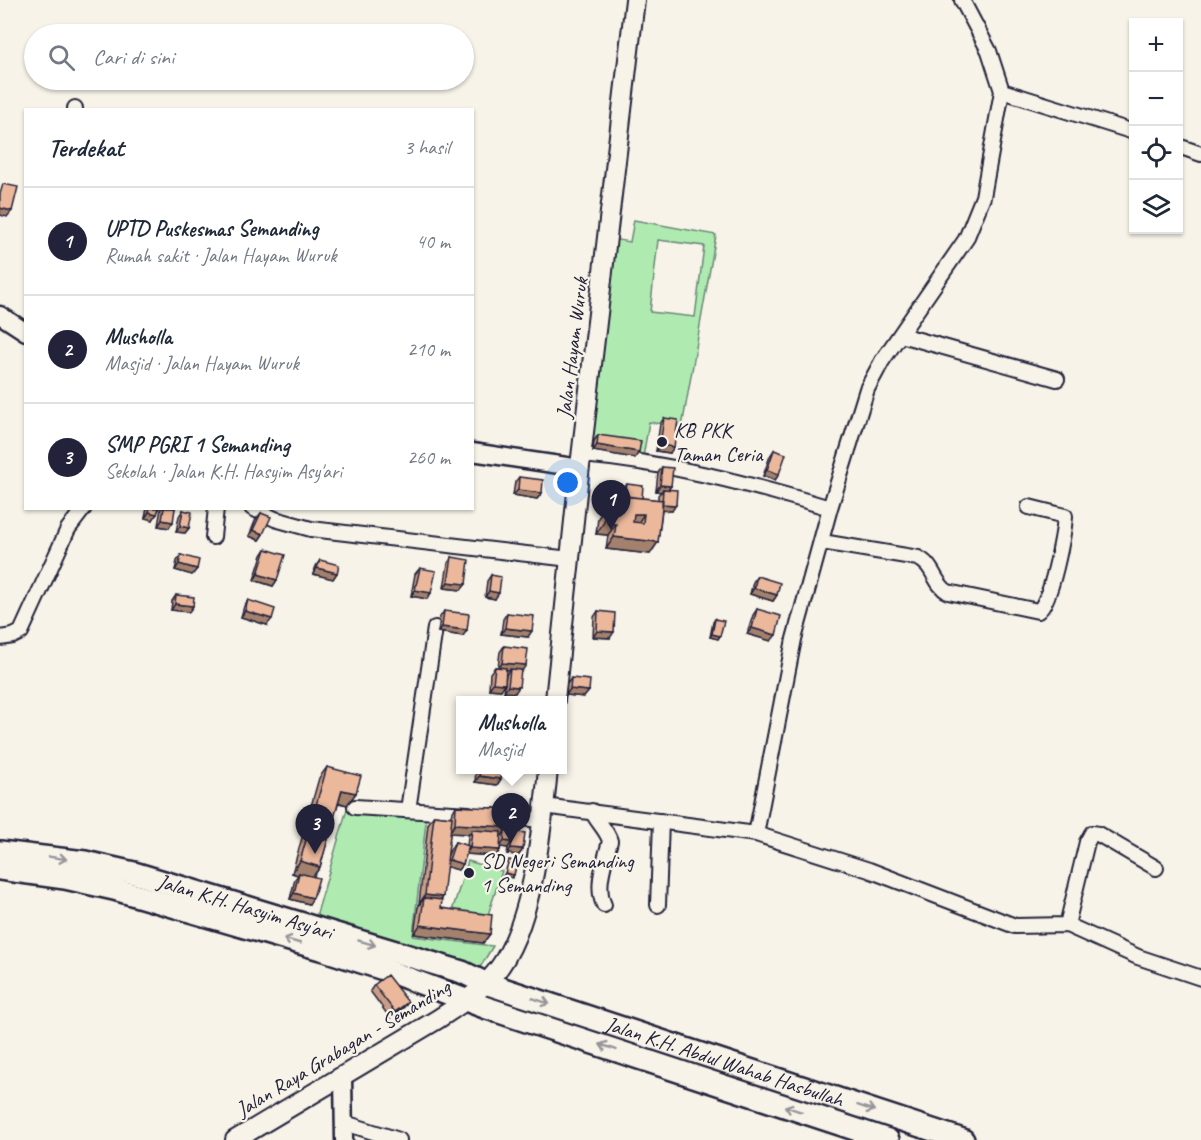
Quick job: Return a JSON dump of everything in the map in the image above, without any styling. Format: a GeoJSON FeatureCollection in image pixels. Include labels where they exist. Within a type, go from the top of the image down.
{"type":"FeatureCollection","features":[{"type":"Feature","properties":{"kind":"highway","name":"Jalan K.H. Hasyim Asy'ari"},"geometry":{"type":"LineString","coordinates":[[0,852],[85,862],[134,873],[462,972],[476,992]]}},
{"type":"Feature","properties":{"kind":"highway","name":"Jalan K.H. Hasyim Asy'ari"},"geometry":{"type":"LineString","coordinates":[[0,869],[65,878],[114,889],[373,966],[476,992]]}},
{"type":"Feature","properties":{"kind":"highway","name":"Jalan K.H. Abdul Wahab Hasbullah"},"geometry":{"type":"LineString","coordinates":[[476,992],[888,1140]]}},
{"type":"Feature","properties":{"kind":"highway","name":"Jalan K.H. Abdul Wahab Hasbullah"},"geometry":{"type":"LineString","coordinates":[[476,992],[963,1140]]}},
{"type":"Feature","properties":{"kind":"main road","name":"Jalan Hayam Wuruk"},"geometry":{"type":"LineString","coordinates":[[555,696],[635,0]]}},
{"type":"Feature","properties":{"kind":"main road"},"geometry":{"type":"LineString","coordinates":[[476,992],[498,971],[517,932],[529,895],[548,774]]}},
{"type":"Feature","properties":{"kind":"main road","name":"Jalan Raya Grabagan - Semanding"},"geometry":{"type":"LineString","coordinates":[[235,1140],[343,1077],[476,992]]}},
{"type":"Feature","properties":{"kind":"street"},"geometry":{"type":"LineString","coordinates":[[756,834],[794,639],[830,508],[867,389],[882,361],[966,239],[983,197],[1002,91],[989,51],[962,0]]}},
{"type":"Feature","properties":{"kind":"street"},"geometry":{"type":"LineString","coordinates":[[1002,91],[1129,130]]}},
{"type":"Feature","properties":{"kind":"street"},"geometry":{"type":"LineString","coordinates":[[1183,148],[1201,154]]}},
{"type":"Feature","properties":{"kind":"street"},"geometry":{"type":"LineString","coordinates":[[0,315],[24,331]]}},
{"type":"Feature","properties":{"kind":"street"},"geometry":{"type":"LineString","coordinates":[[901,335],[1057,380]]}},
{"type":"Feature","properties":{"kind":"street"},"geometry":{"type":"LineString","coordinates":[[474,452],[581,462],[633,461],[765,488],[830,508]]}},
{"type":"Feature","properties":{"kind":"street"},"geometry":{"type":"LineString","coordinates":[[822,542],[918,558],[930,566],[944,590],[948,592],[1038,611],[1044,605],[1057,563],[1065,516],[1029,507]]}},
{"type":"Feature","properties":{"kind":"street"},"geometry":{"type":"LineString","coordinates":[[0,638],[21,632],[68,529],[82,510]]}},
{"type":"Feature","properties":{"kind":"street"},"geometry":{"type":"LineString","coordinates":[[213,537],[216,510]]}},
{"type":"Feature","properties":{"kind":"street"},"geometry":{"type":"LineString","coordinates":[[256,510],[274,519],[311,529],[570,559]]}},
{"type":"Feature","properties":{"kind":"street"},"geometry":{"type":"LineString","coordinates":[[408,810],[435,628]]}},
{"type":"Feature","properties":{"kind":"street"},"geometry":{"type":"LineString","coordinates":[[355,807],[543,813],[592,811],[756,834],[869,870],[1015,926],[1067,925],[1138,957],[1201,978]]}},
{"type":"Feature","properties":{"kind":"street"},"geometry":{"type":"LineString","coordinates":[[592,811],[610,842],[601,883],[600,897],[604,905]]}},
{"type":"Feature","properties":{"kind":"street"},"geometry":{"type":"LineString","coordinates":[[658,905],[661,821]]}},
{"type":"Feature","properties":{"kind":"street"},"geometry":{"type":"LineString","coordinates":[[1067,925],[1087,842],[1092,833],[1098,834],[1156,868]]}},
{"type":"Feature","properties":{"kind":"street"},"geometry":{"type":"LineString","coordinates":[[343,1077],[344,1132],[399,1140]]}},
{"type":"Feature","properties":{"kind":"green space"},"geometry":{"type":"Polygon","coordinates":[[[634,220],[716,235],[682,427],[649,422],[643,457],[586,448],[612,239],[630,242],[634,220]],[[658,240],[650,312],[695,317],[704,246],[658,240]]]}},
{"type":"Feature","properties":{"kind":"green space"},"geometry":{"type":"Polygon","coordinates":[[[347,809],[427,813],[413,936],[493,946],[479,969],[316,917],[347,809]]]}},
{"type":"Feature","properties":{"kind":"green space"},"geometry":{"type":"Polygon","coordinates":[[[468,861],[502,871],[486,921],[452,911],[468,861]]]}},
{"type":"Feature","properties":{"kind":"building"},"geometry":{"type":"Polygon","coordinates":[[[3,184],[18,187],[12,211],[0,208],[3,184]]]}},
{"type":"Feature","properties":{"kind":"building"},"geometry":{"type":"Polygon","coordinates":[[[664,418],[678,420],[674,447],[660,445],[664,418]]]}},
{"type":"Feature","properties":{"kind":"building"},"geometry":{"type":"Polygon","coordinates":[[[598,435],[641,441],[639,452],[597,445],[598,435]]]}},
{"type":"Feature","properties":{"kind":"building"},"geometry":{"type":"Polygon","coordinates":[[[774,450],[786,454],[779,474],[767,470],[774,450]]]}},
{"type":"Feature","properties":{"kind":"building"},"geometry":{"type":"Polygon","coordinates":[[[662,467],[673,468],[671,486],[660,485],[662,467]]]}},
{"type":"Feature","properties":{"kind":"building"},"geometry":{"type":"Polygon","coordinates":[[[519,477],[543,480],[542,493],[518,490],[519,477]]]}},
{"type":"Feature","properties":{"kind":"building"},"geometry":{"type":"Polygon","coordinates":[[[627,484],[643,486],[642,498],[625,496],[627,484]]]}},
{"type":"Feature","properties":{"kind":"building"},"geometry":{"type":"Polygon","coordinates":[[[663,489],[677,490],[676,505],[662,504],[663,489]]]}},
{"type":"Feature","properties":{"kind":"building"},"geometry":{"type":"Polygon","coordinates":[[[620,496],[663,500],[658,542],[614,537],[616,524],[604,522],[606,506],[618,508],[620,496]],[[634,514],[633,522],[643,523],[644,514],[634,514]]]}},
{"type":"Feature","properties":{"kind":"building"},"geometry":{"type":"Polygon","coordinates":[[[150,510],[158,510],[157,514],[149,512],[150,510]]]}},
{"type":"Feature","properties":{"kind":"building"},"geometry":{"type":"Polygon","coordinates":[[[164,510],[175,510],[173,522],[162,520],[164,510]]]}},
{"type":"Feature","properties":{"kind":"building"},"geometry":{"type":"Polygon","coordinates":[[[183,510],[192,512],[189,528],[180,526],[183,510]]]}},
{"type":"Feature","properties":{"kind":"building"},"geometry":{"type":"Polygon","coordinates":[[[261,513],[271,517],[263,534],[253,530],[261,513]]]}},
{"type":"Feature","properties":{"kind":"building"},"geometry":{"type":"Polygon","coordinates":[[[266,549],[285,555],[277,580],[258,574],[266,549]]]}},
{"type":"Feature","properties":{"kind":"building"},"geometry":{"type":"Polygon","coordinates":[[[181,555],[199,560],[197,569],[179,564],[181,555]]]}},
{"type":"Feature","properties":{"kind":"building"},"geometry":{"type":"Polygon","coordinates":[[[452,557],[469,560],[466,584],[448,582],[452,557]]]}},
{"type":"Feature","properties":{"kind":"building"},"geometry":{"type":"Polygon","coordinates":[[[320,560],[339,565],[337,573],[317,568],[320,560]]]}},
{"type":"Feature","properties":{"kind":"building"},"geometry":{"type":"Polygon","coordinates":[[[420,568],[436,571],[431,593],[415,590],[420,568]]]}},
{"type":"Feature","properties":{"kind":"building"},"geometry":{"type":"Polygon","coordinates":[[[491,575],[501,577],[499,593],[489,591],[491,575]]]}},
{"type":"Feature","properties":{"kind":"building"},"geometry":{"type":"Polygon","coordinates":[[[757,576],[780,583],[777,595],[754,588],[757,576]]]}},
{"type":"Feature","properties":{"kind":"building"},"geometry":{"type":"Polygon","coordinates":[[[176,595],[194,597],[193,606],[175,604],[176,595]]]}},
{"type":"Feature","properties":{"kind":"building"},"geometry":{"type":"Polygon","coordinates":[[[248,600],[275,609],[272,619],[245,611],[248,600]]]}},
{"type":"Feature","properties":{"kind":"building"},"geometry":{"type":"Polygon","coordinates":[[[757,609],[781,616],[776,635],[752,628],[757,609]]]}},
{"type":"Feature","properties":{"kind":"building"},"geometry":{"type":"Polygon","coordinates":[[[444,611],[469,614],[467,630],[442,627],[444,611]]]}},
{"type":"Feature","properties":{"kind":"building"},"geometry":{"type":"Polygon","coordinates":[[[598,611],[615,613],[614,632],[597,631],[598,611]]]}},
{"type":"Feature","properties":{"kind":"building"},"geometry":{"type":"Polygon","coordinates":[[[507,613],[534,616],[532,631],[505,628],[507,613]]]}},
{"type":"Feature","properties":{"kind":"building"},"geometry":{"type":"Polygon","coordinates":[[[715,619],[724,621],[720,636],[712,634],[715,619]]]}},
{"type":"Feature","properties":{"kind":"building"},"geometry":{"type":"Polygon","coordinates":[[[504,646],[528,649],[526,665],[502,663],[504,646]]]}},
{"type":"Feature","properties":{"kind":"building"},"geometry":{"type":"Polygon","coordinates":[[[495,667],[506,668],[505,684],[493,683],[495,667]]]}},
{"type":"Feature","properties":{"kind":"building"},"geometry":{"type":"Polygon","coordinates":[[[510,669],[521,670],[519,687],[508,686],[510,669]]]}},
{"type":"Feature","properties":{"kind":"building"},"geometry":{"type":"Polygon","coordinates":[[[571,678],[590,680],[589,691],[570,689],[571,678]]]}},
{"type":"Feature","properties":{"kind":"building"},"geometry":{"type":"Polygon","coordinates":[[[327,767],[361,776],[356,793],[342,790],[320,867],[300,861],[327,767]]]}},
{"type":"Feature","properties":{"kind":"building"},"geometry":{"type":"Polygon","coordinates":[[[479,774],[502,774],[501,779],[479,776],[479,774]]]}},
{"type":"Feature","properties":{"kind":"building"},"geometry":{"type":"Polygon","coordinates":[[[456,806],[509,809],[508,827],[455,824],[456,806]]]}},
{"type":"Feature","properties":{"kind":"building"},"geometry":{"type":"Polygon","coordinates":[[[434,815],[452,817],[443,897],[425,895],[434,815]]]}},
{"type":"Feature","properties":{"kind":"building"},"geometry":{"type":"Polygon","coordinates":[[[472,830],[501,832],[500,850],[470,848],[472,830]]]}},
{"type":"Feature","properties":{"kind":"building"},"geometry":{"type":"Polygon","coordinates":[[[505,830],[525,833],[523,849],[511,848],[512,842],[504,841],[505,830]]]}},
{"type":"Feature","properties":{"kind":"building"},"geometry":{"type":"Polygon","coordinates":[[[455,842],[469,846],[463,864],[449,860],[455,842]]]}},
{"type":"Feature","properties":{"kind":"building"},"geometry":{"type":"Polygon","coordinates":[[[509,860],[517,862],[514,875],[505,873],[509,860]]]}},
{"type":"Feature","properties":{"kind":"building"},"geometry":{"type":"Polygon","coordinates":[[[299,873],[319,878],[313,898],[294,893],[299,873]]]}},
{"type":"Feature","properties":{"kind":"building"},"geometry":{"type":"Polygon","coordinates":[[[424,898],[442,900],[441,908],[492,915],[490,934],[420,925],[424,898]]]}},
{"type":"Feature","properties":{"kind":"building"},"geometry":{"type":"Polygon","coordinates":[[[387,975],[408,1002],[395,1012],[374,985],[387,975]]]}},
{"type":"Feature","properties":{"kind":"place","name":"KB PKK Taman Ceria"},"geometry":{"type":"Point","coordinates":[662,442]}},
{"type":"Feature","properties":{"kind":"place","name":"UPTD Puskesmas Semanding"},"geometry":{"type":"Point","coordinates":[611,530]}},
{"type":"Feature","properties":{"kind":"place","name":"Musholla"},"geometry":{"type":"Point","coordinates":[511,843]}},
{"type":"Feature","properties":{"kind":"place","name":"SMP PGRI 1 Semanding"},"geometry":{"type":"Point","coordinates":[315,854]}},
{"type":"Feature","properties":{"kind":"place","name":"SD Negeri Semanding 1 Semanding"},"geometry":{"type":"Point","coordinates":[469,873]}}]}
